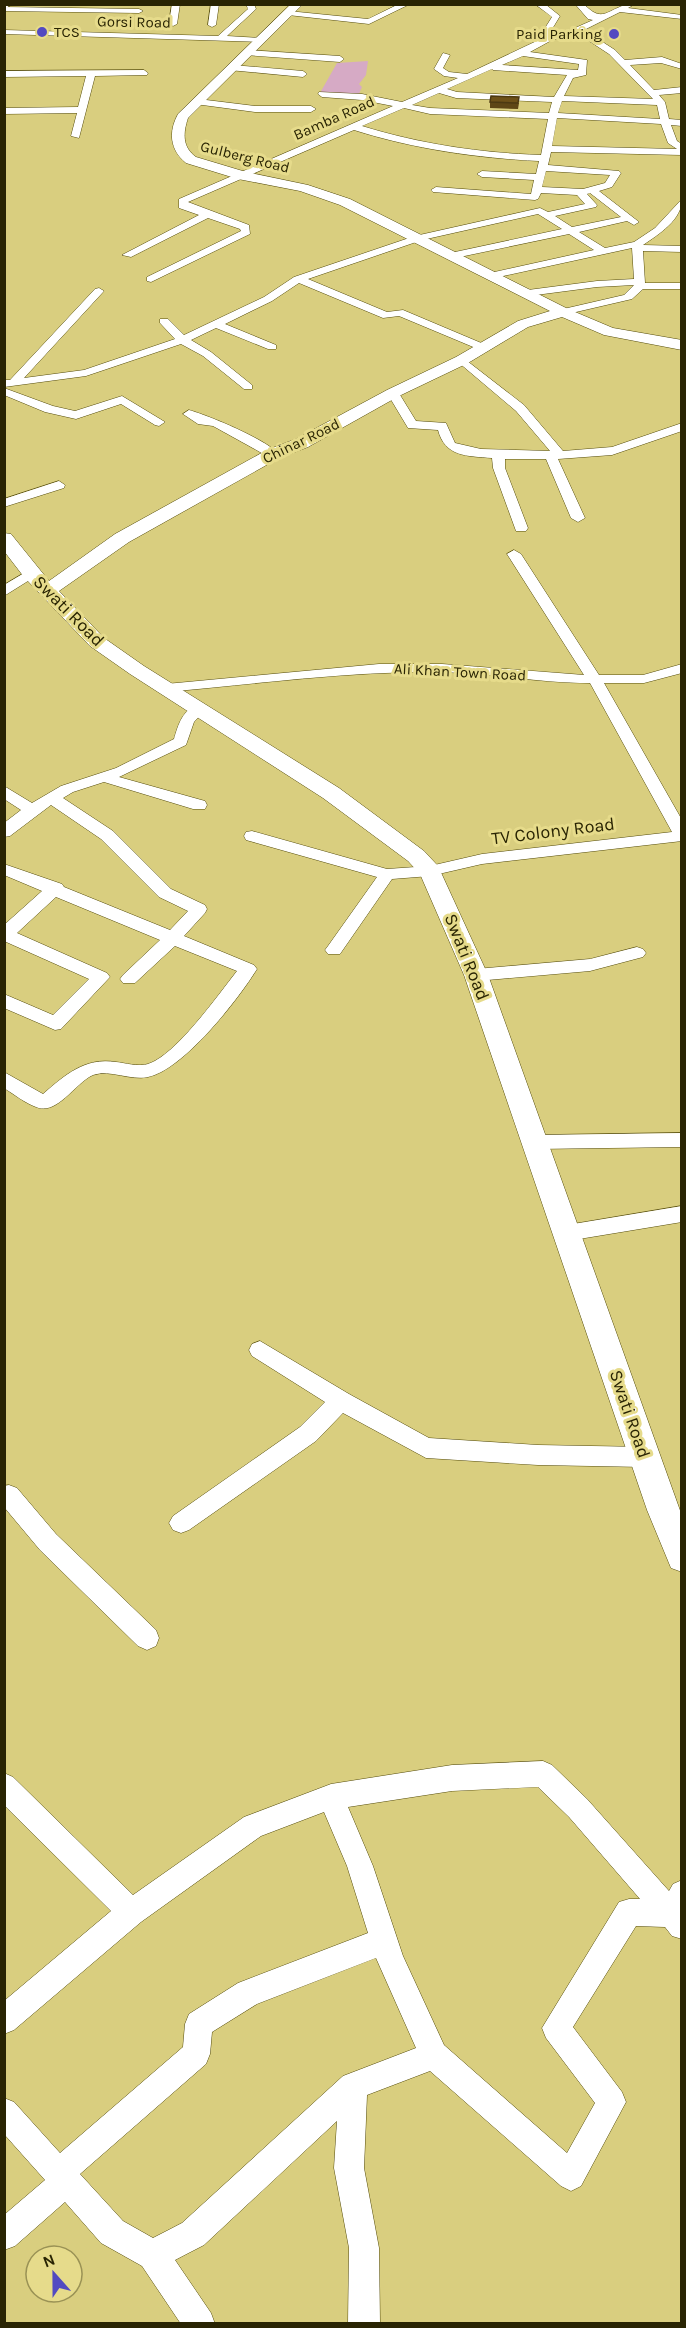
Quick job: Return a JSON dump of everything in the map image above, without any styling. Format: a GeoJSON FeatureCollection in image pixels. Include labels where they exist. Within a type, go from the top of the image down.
{"type":"FeatureCollection","features":[{"type":"Feature","properties":{"kind":"street"},"geometry":{"type":"LineString","coordinates":[[176,4],[169,24],[183,24]]}},
{"type":"Feature","properties":{"kind":"street"},"geometry":{"type":"LineString","coordinates":[[212,25],[215,4]]}},
{"type":"Feature","properties":{"kind":"street"},"geometry":{"type":"LineString","coordinates":[[224,37],[252,9],[250,4]]}},
{"type":"Feature","properties":{"kind":"street","name":"Gulberg Road"},"geometry":{"type":"LineString","coordinates":[[297,4],[183,117],[178,130],[181,152],[191,160],[243,176],[303,188],[345,202],[455,255],[563,312],[609,332],[681,345]]}},
{"type":"Feature","properties":{"kind":"street"},"geometry":{"type":"LineString","coordinates":[[288,13],[369,22],[405,4]]}},
{"type":"Feature","properties":{"kind":"street"},"geometry":{"type":"LineString","coordinates":[[539,4],[556,16],[544,36],[552,37]]}},
{"type":"Feature","properties":{"kind":"street"},"geometry":{"type":"LineString","coordinates":[[579,4],[591,18],[604,19]]}},
{"type":"Feature","properties":{"kind":"street","name":"Bamba Road"},"geometry":{"type":"LineString","coordinates":[[151,279],[246,232],[245,227],[183,206],[183,201],[522,53],[552,37],[578,30],[604,19],[631,4]]}},
{"type":"Feature","properties":{"kind":"street"},"geometry":{"type":"LineString","coordinates":[[5,7],[25,17],[68,24]]}},
{"type":"Feature","properties":{"kind":"street"},"geometry":{"type":"LineString","coordinates":[[621,10],[681,17]]}},
{"type":"Feature","properties":{"kind":"street"},"geometry":{"type":"LineString","coordinates":[[4,24],[25,17],[138,14],[135,35]]}},
{"type":"Feature","properties":{"kind":"street","name":"Gorsi Road"},"geometry":{"type":"LineString","coordinates":[[4,32],[25,17],[135,35],[261,40]]}},
{"type":"Feature","properties":{"kind":"street"},"geometry":{"type":"LineString","coordinates":[[202,25],[236,25]]}},
{"type":"Feature","properties":{"kind":"street"},"geometry":{"type":"LineString","coordinates":[[578,30],[625,63],[626,68],[661,102],[673,143],[681,150]]}},
{"type":"Feature","properties":{"kind":"street"},"geometry":{"type":"LineString","coordinates":[[248,53],[340,59]]}},
{"type":"Feature","properties":{"kind":"street"},"geometry":{"type":"LineString","coordinates":[[436,189],[535,197],[558,99],[570,76],[582,75],[585,62],[522,53]]}},
{"type":"Feature","properties":{"kind":"street"},"geometry":{"type":"LineString","coordinates":[[446,55],[438,69],[447,74],[467,76]]}},
{"type":"Feature","properties":{"kind":"street"},"geometry":{"type":"LineString","coordinates":[[625,63],[662,60],[681,55]]}},
{"type":"Feature","properties":{"kind":"street"},"geometry":{"type":"LineString","coordinates":[[662,60],[681,67]]}},
{"type":"Feature","properties":{"kind":"street"},"geometry":{"type":"LineString","coordinates":[[490,67],[582,73]]}},
{"type":"Feature","properties":{"kind":"street"},"geometry":{"type":"LineString","coordinates":[[232,68],[303,74]]}},
{"type":"Feature","properties":{"kind":"street"},"geometry":{"type":"LineString","coordinates":[[4,85],[7,74],[144,73]]}},
{"type":"Feature","properties":{"kind":"street"},"geometry":{"type":"LineString","coordinates":[[76,136],[91,74]]}},
{"type":"Feature","properties":{"kind":"street"},"geometry":{"type":"LineString","coordinates":[[437,89],[456,94],[661,102]]}},
{"type":"Feature","properties":{"kind":"street"},"geometry":{"type":"LineString","coordinates":[[652,93],[681,90]]}},
{"type":"Feature","properties":{"kind":"street"},"geometry":{"type":"LineString","coordinates":[[322,94],[362,97],[430,111],[681,123]]}},
{"type":"Feature","properties":{"kind":"street"},"geometry":{"type":"LineString","coordinates":[[198,102],[255,109],[311,109]]}},
{"type":"Feature","properties":{"kind":"street"},"geometry":{"type":"LineString","coordinates":[[4,111],[82,110]]}},
{"type":"Feature","properties":{"kind":"street"},"geometry":{"type":"LineString","coordinates":[[351,126],[380,135],[488,156],[616,173],[609,185],[591,189],[537,190]]}},
{"type":"Feature","properties":{"kind":"street"},"geometry":{"type":"LineString","coordinates":[[482,174],[544,163],[681,150]]}},
{"type":"Feature","properties":{"kind":"street"},"geometry":{"type":"LineString","coordinates":[[591,189],[629,218],[654,233]]}},
{"type":"Feature","properties":{"kind":"street"},"geometry":{"type":"LineString","coordinates":[[547,215],[592,205],[579,191]]}},
{"type":"Feature","properties":{"kind":"street"},"geometry":{"type":"LineString","coordinates":[[638,246],[654,233],[681,202]]}},
{"type":"Feature","properties":{"kind":"street"},"geometry":{"type":"LineString","coordinates":[[8,386],[86,373],[182,340],[268,299],[297,279],[419,238],[540,210],[603,251]]}},
{"type":"Feature","properties":{"kind":"street"},"geometry":{"type":"LineString","coordinates":[[127,255],[208,214]]}},
{"type":"Feature","properties":{"kind":"street"},"geometry":{"type":"LineString","coordinates":[[455,255],[629,218]]}},
{"type":"Feature","properties":{"kind":"street"},"geometry":{"type":"LineString","coordinates":[[563,312],[628,297],[640,284],[638,246]]}},
{"type":"Feature","properties":{"kind":"street"},"geometry":{"type":"LineString","coordinates":[[494,275],[583,264],[603,251],[638,246],[681,249]]}},
{"type":"Feature","properties":{"kind":"street"},"geometry":{"type":"LineString","coordinates":[[583,264],[628,297]]}},
{"type":"Feature","properties":{"kind":"street"},"geometry":{"type":"LineString","coordinates":[[297,279],[387,316],[399,312],[482,347]]}},
{"type":"Feature","properties":{"kind":"street"},"geometry":{"type":"LineString","coordinates":[[528,293],[611,283],[681,286]]}},
{"type":"Feature","properties":{"kind":"street"},"geometry":{"type":"LineString","coordinates":[[8,386],[99,291]]}},
{"type":"Feature","properties":{"kind":"street","name":"Chinar Road"},"geometry":{"type":"LineString","coordinates":[[40,582],[273,454],[332,427],[393,393],[462,360],[523,324],[563,312]]}},
{"type":"Feature","properties":{"kind":"street"},"geometry":{"type":"LineString","coordinates":[[164,321],[182,340],[207,354],[248,387]]}},
{"type":"Feature","properties":{"kind":"street"},"geometry":{"type":"LineString","coordinates":[[216,324],[272,347]]}},
{"type":"Feature","properties":{"kind":"street"},"geometry":{"type":"LineString","coordinates":[[462,360],[520,408],[554,455],[578,518]]}},
{"type":"Feature","properties":{"kind":"street"},"geometry":{"type":"LineString","coordinates":[[8,386],[48,409],[76,415],[122,400],[159,422]]}},
{"type":"Feature","properties":{"kind":"street"},"geometry":{"type":"LineString","coordinates":[[393,393],[412,425],[442,426],[448,443],[454,447],[498,454],[586,455],[613,451],[681,427]]}},
{"type":"Feature","properties":{"kind":"street"},"geometry":{"type":"LineString","coordinates":[[189,414],[202,421],[216,423],[273,454]]}},
{"type":"Feature","properties":{"kind":"street"},"geometry":{"type":"LineString","coordinates":[[498,454],[499,468],[521,528]]}},
{"type":"Feature","properties":{"kind":"street"},"geometry":{"type":"LineString","coordinates":[[4,503],[59,484]]}},
{"type":"Feature","properties":{"kind":"street","name":"Swati Road"},"geometry":{"type":"LineString","coordinates":[[4,538],[40,582],[97,642],[331,793],[416,856],[430,871],[476,975],[681,1557]]}},
{"type":"Feature","properties":{"kind":"street"},"geometry":{"type":"LineString","coordinates":[[514,554],[594,678],[681,835]]}},
{"type":"Feature","properties":{"kind":"street"},"geometry":{"type":"LineString","coordinates":[[4,592],[40,582]]}},
{"type":"Feature","properties":{"kind":"street","name":"Ali Khan Town Road"},"geometry":{"type":"LineString","coordinates":[[166,688],[379,668],[442,668],[565,679],[644,679],[681,668]]}},
{"type":"Feature","properties":{"kind":"street"},"geometry":{"type":"LineString","coordinates":[[4,832],[31,810],[67,789],[131,767],[181,742],[187,721],[199,709]]}},
{"type":"Feature","properties":{"kind":"street"},"geometry":{"type":"LineString","coordinates":[[104,777],[131,787],[199,805]]}},
{"type":"Feature","properties":{"kind":"street"},"geometry":{"type":"LineString","coordinates":[[4,792],[31,810]]}},
{"type":"Feature","properties":{"kind":"street"},"geometry":{"type":"LineString","coordinates":[[51,798],[107,835],[165,893],[199,909],[174,937],[129,979]]}},
{"type":"Feature","properties":{"kind":"street","name":"TV Colony Road"},"geometry":{"type":"LineString","coordinates":[[252,836],[387,874],[430,871],[482,859],[681,835]]}},
{"type":"Feature","properties":{"kind":"street"},"geometry":{"type":"LineString","coordinates":[[4,869],[56,888],[248,969],[176,1055],[153,1070],[134,1071],[98,1067],[77,1077],[46,1102],[41,1102],[4,1079]]}},
{"type":"Feature","properties":{"kind":"street"},"geometry":{"type":"LineString","coordinates":[[334,950],[387,874]]}},
{"type":"Feature","properties":{"kind":"street"},"geometry":{"type":"LineString","coordinates":[[4,1000],[55,1024],[101,977],[5,934],[56,888]]}},
{"type":"Feature","properties":{"kind":"street"},"geometry":{"type":"LineString","coordinates":[[476,975],[590,964],[637,953]]}},
{"type":"Feature","properties":{"kind":"street"},"geometry":{"type":"LineString","coordinates":[[535,1142],[681,1140]]}},
{"type":"Feature","properties":{"kind":"street"},"geometry":{"type":"LineString","coordinates":[[567,1233],[681,1214]]}},
{"type":"Feature","properties":{"kind":"street"},"geometry":{"type":"LineString","coordinates":[[260,1350],[341,1401],[426,1448],[538,1455],[645,1457]]}},
{"type":"Feature","properties":{"kind":"street"},"geometry":{"type":"LineString","coordinates":[[181,1523],[308,1434],[341,1401]]}},
{"type":"Feature","properties":{"kind":"street"},"geometry":{"type":"LineString","coordinates":[[4,1497],[9,1495],[48,1542],[147,1638]]}},
{"type":"Feature","properties":{"kind":"street"},"geometry":{"type":"LineString","coordinates":[[4,2020],[131,1912],[253,1826],[331,1797],[452,1778],[543,1774],[678,1911]]}},
{"type":"Feature","properties":{"kind":"street"},"geometry":{"type":"LineString","coordinates":[[4,1786],[131,1912]]}},
{"type":"Feature","properties":{"kind":"street"},"geometry":{"type":"LineString","coordinates":[[331,1797],[360,1866],[390,1960],[434,2055],[571,2176],[612,2102],[556,2028],[629,1912],[678,1911]]}},
{"type":"Feature","properties":{"kind":"street"},"geometry":{"type":"LineString","coordinates":[[4,2235],[62,2177],[196,2054],[199,2024],[248,1993],[384,1941]]}},
{"type":"Feature","properties":{"kind":"street"},"geometry":{"type":"LineString","coordinates":[[153,2255],[193,2234],[353,2086],[434,2055]]}},
{"type":"Feature","properties":{"kind":"street"},"geometry":{"type":"LineString","coordinates":[[353,2086],[349,2168],[364,2248],[364,2324]]}},
{"type":"Feature","properties":{"kind":"street"},"geometry":{"type":"LineString","coordinates":[[4,2112],[112,2232],[153,2255],[201,2324]]}},
{"type":"Feature","properties":{"kind":"shaded area"},"geometry":{"type":"Polygon","coordinates":[[[368,61],[366,75],[359,84],[362,87],[358,96],[320,93],[337,63],[368,61]]]}},
{"type":"Feature","properties":{"kind":"building"},"geometry":{"type":"Polygon","coordinates":[[[491,96],[519,97],[518,103],[490,102],[491,96]]]}},
{"type":"Feature","properties":{"kind":"place","name":"TCS"},"geometry":{"type":"Point","coordinates":[42,32]}},
{"type":"Feature","properties":{"kind":"place","name":"Paid Parking"},"geometry":{"type":"Point","coordinates":[614,34]}}]}
